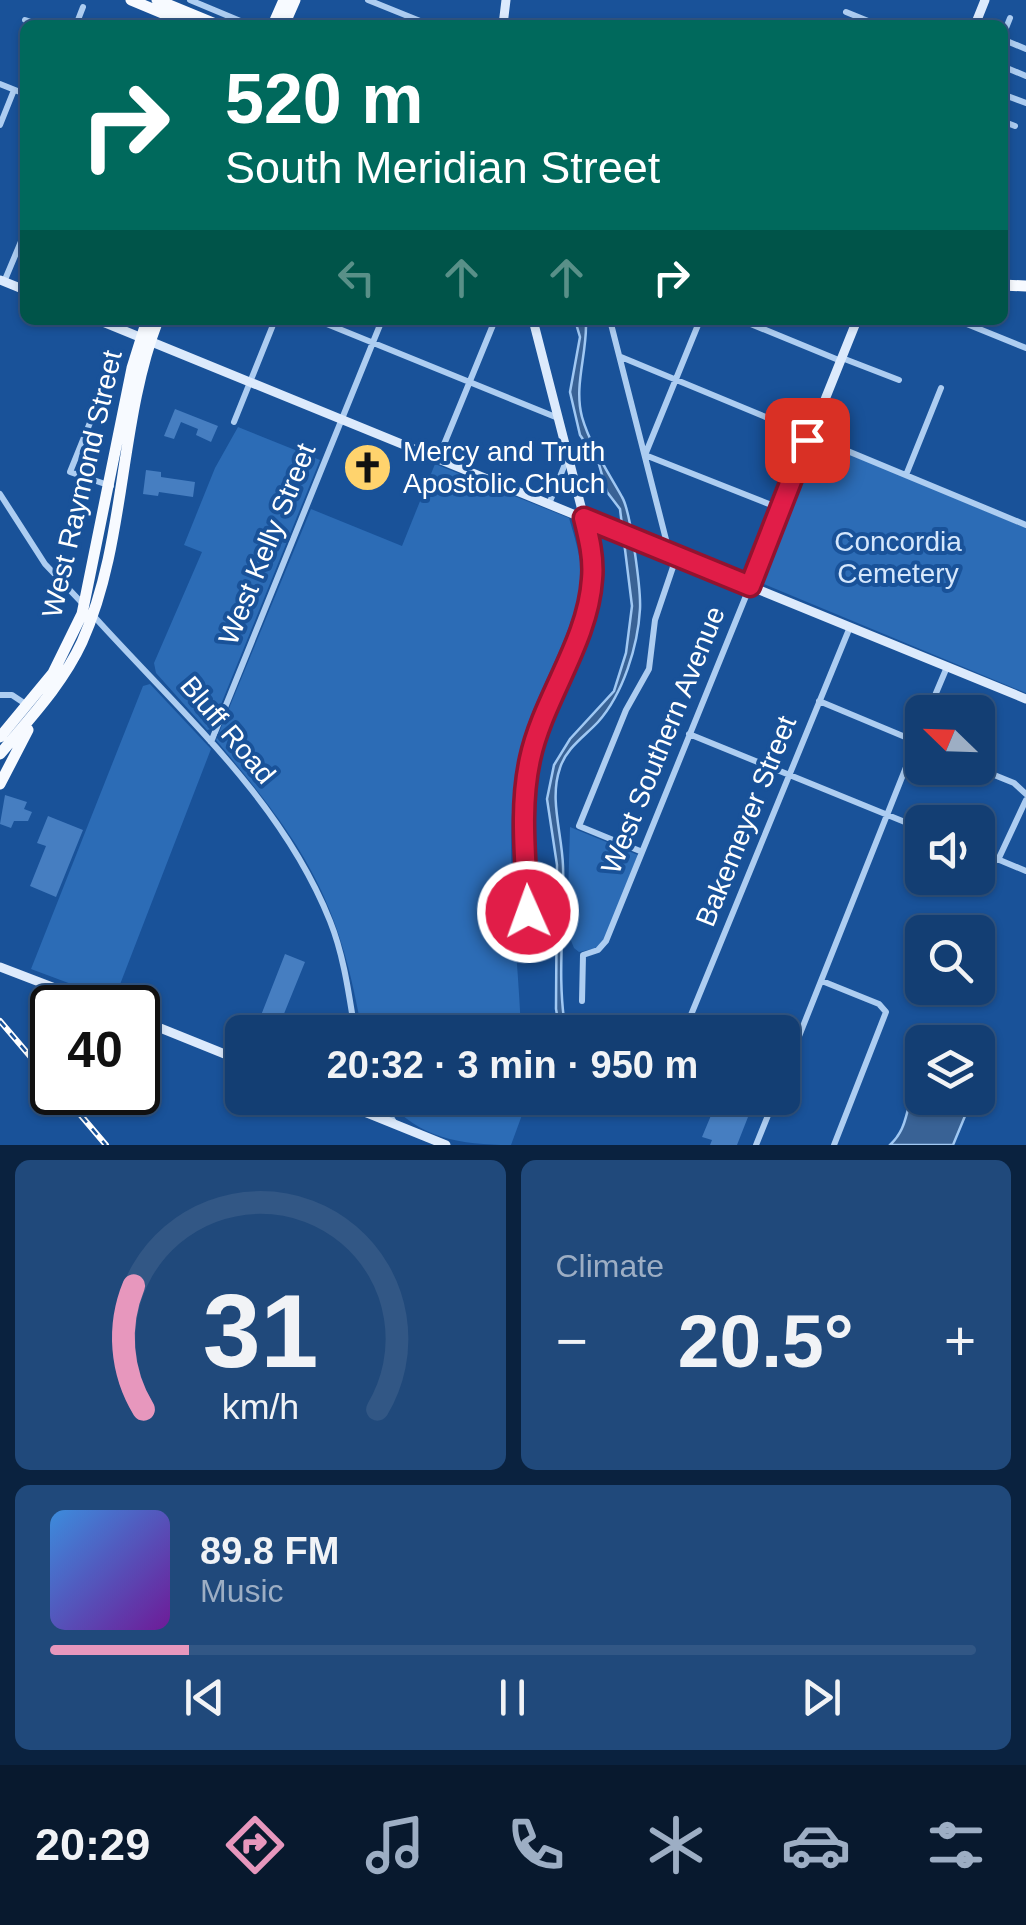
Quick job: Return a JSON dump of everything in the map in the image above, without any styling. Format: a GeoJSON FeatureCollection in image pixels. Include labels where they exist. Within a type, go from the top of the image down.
{"type":"FeatureCollection","features":[{"type":"Feature","properties":{"kind":"main road"},"geometry":{"type":"LineString","coordinates":[[131,0],[179,20]]}},
{"type":"Feature","properties":{"kind":"main road"},"geometry":{"type":"LineString","coordinates":[[158,0],[206,20]]}},
{"type":"Feature","properties":{"kind":"main road"},"geometry":{"type":"LineString","coordinates":[[111,325],[1026,699]]}},
{"type":"Feature","properties":{"kind":"main road"},"geometry":{"type":"LineString","coordinates":[[146,339],[147,325]]}},
{"type":"Feature","properties":{"kind":"main road"},"geometry":{"type":"LineString","coordinates":[[146,339],[155,325]]}},
{"type":"Feature","properties":{"kind":"main road"},"geometry":{"type":"LineString","coordinates":[[529,944],[524,819],[528,772],[538,732],[590,596],[592,554],[532,325]]}},
{"type":"Feature","properties":{"kind":"main road"},"geometry":{"type":"LineString","coordinates":[[750,586],[855,325]]}},
{"type":"Feature","properties":{"kind":"main road","name":"West Raymond Street"},"geometry":{"type":"LineString","coordinates":[[0,737],[48,696],[74,656],[88,610],[146,339]]}},
{"type":"Feature","properties":{"kind":"main road","name":"West Raymond Street"},"geometry":{"type":"LineString","coordinates":[[0,754],[60,662],[88,610]]}},
{"type":"Feature","properties":{"kind":"main road"},"geometry":{"type":"LineString","coordinates":[[0,784],[48,696]]}},
{"type":"Feature","properties":{"kind":"main road"},"geometry":{"type":"LineString","coordinates":[[0,967],[47,985]]}},
{"type":"Feature","properties":{"kind":"main road"},"geometry":{"type":"LineString","coordinates":[[160,1028],[225,1054]]}},
{"type":"Feature","properties":{"kind":"main road"},"geometry":{"type":"LineString","coordinates":[[373,1115],[446,1145]]}},
{"type":"Feature","properties":{"kind":"street"},"geometry":{"type":"LineString","coordinates":[[190,0],[238,20]]}},
{"type":"Feature","properties":{"kind":"street"},"geometry":{"type":"LineString","coordinates":[[368,0],[418,20]]}},
{"type":"Feature","properties":{"kind":"street"},"geometry":{"type":"LineString","coordinates":[[846,12],[866,20]]}},
{"type":"Feature","properties":{"kind":"street"},"geometry":{"type":"LineString","coordinates":[[1008,23],[1010,18]]}},
{"type":"Feature","properties":{"kind":"street"},"geometry":{"type":"LineString","coordinates":[[0,84],[20,92]]}},
{"type":"Feature","properties":{"kind":"street"},"geometry":{"type":"LineString","coordinates":[[0,125],[14,90]]}},
{"type":"Feature","properties":{"kind":"street"},"geometry":{"type":"LineString","coordinates":[[1008,123],[1015,126]]}},
{"type":"Feature","properties":{"kind":"street"},"geometry":{"type":"LineString","coordinates":[[2,281],[20,243]]}},
{"type":"Feature","properties":{"kind":"street"},"geometry":{"type":"LineString","coordinates":[[234,422],[272,325]]}},
{"type":"Feature","properties":{"kind":"street"},"geometry":{"type":"LineString","coordinates":[[330,325],[558,418]]}},
{"type":"Feature","properties":{"kind":"street","name":"West Kelly Street"},"geometry":{"type":"LineString","coordinates":[[211,742],[380,325]]}},
{"type":"Feature","properties":{"kind":"street"},"geometry":{"type":"LineString","coordinates":[[438,459],[493,325]]}},
{"type":"Feature","properties":{"kind":"street"},"geometry":{"type":"LineString","coordinates":[[611,325],[672,573],[655,620],[649,670],[624,714],[579,826],[640,852]]}},
{"type":"Feature","properties":{"kind":"street"},"geometry":{"type":"LineString","coordinates":[[645,454],[698,325]]}},
{"type":"Feature","properties":{"kind":"street"},"geometry":{"type":"LineString","coordinates":[[753,325],[899,380]]}},
{"type":"Feature","properties":{"kind":"street"},"geometry":{"type":"LineString","coordinates":[[970,325],[1026,348]]}},
{"type":"Feature","properties":{"kind":"street"},"geometry":{"type":"LineString","coordinates":[[620,356],[1026,524]]}},
{"type":"Feature","properties":{"kind":"street"},"geometry":{"type":"LineString","coordinates":[[114,486],[70,472],[115,361]]}},
{"type":"Feature","properties":{"kind":"street"},"geometry":{"type":"LineString","coordinates":[[906,475],[942,388]]}},
{"type":"Feature","properties":{"kind":"street"},"geometry":{"type":"LineString","coordinates":[[645,454],[780,508]]}},
{"type":"Feature","properties":{"kind":"street"},"geometry":{"type":"LineString","coordinates":[[549,504],[568,456]]}},
{"type":"Feature","properties":{"kind":"street","name":"Bluff Road"},"geometry":{"type":"LineString","coordinates":[[0,494],[49,568],[211,742],[284,837],[319,896],[340,953],[352,1015]]}},
{"type":"Feature","properties":{"kind":"street","name":"West Southern Avenue"},"geometry":{"type":"LineString","coordinates":[[582,1000],[582,954],[598,950],[606,941],[750,586]]}},
{"type":"Feature","properties":{"kind":"street","name":"Bakemeyer Street"},"geometry":{"type":"LineString","coordinates":[[691,1015],[850,627]]}},
{"type":"Feature","properties":{"kind":"street"},"geometry":{"type":"LineString","coordinates":[[935,695],[947,666]]}},
{"type":"Feature","properties":{"kind":"street"},"geometry":{"type":"LineString","coordinates":[[0,695],[14,696],[31,708]]}},
{"type":"Feature","properties":{"kind":"street"},"geometry":{"type":"LineString","coordinates":[[820,701],[905,737]]}},
{"type":"Feature","properties":{"kind":"street"},"geometry":{"type":"LineString","coordinates":[[689,734],[905,822]]}},
{"type":"Feature","properties":{"kind":"street"},"geometry":{"type":"LineString","coordinates":[[995,775],[1014,783],[1026,794],[998,860]]}},
{"type":"Feature","properties":{"kind":"street"},"geometry":{"type":"LineString","coordinates":[[800,1035],[905,777]]}},
{"type":"Feature","properties":{"kind":"street"},"geometry":{"type":"LineString","coordinates":[[995,859],[1026,871]]}},
{"type":"Feature","properties":{"kind":"street"},"geometry":{"type":"LineString","coordinates":[[822,981],[878,1004],[886,1015],[834,1145]]}},
{"type":"Feature","properties":{"kind":"street"},"geometry":{"type":"LineString","coordinates":[[390,1115],[396,1124]]}},
{"type":"Feature","properties":{"kind":"street"},"geometry":{"type":"LineString","coordinates":[[756,1145],[768,1115]]}},
{"type":"Feature","properties":{"kind":"green space"},"geometry":{"type":"Polygon","coordinates":[[[238,427],[320,460],[211,729],[207,730],[156,673],[154,663],[202,552],[184,545],[215,468],[238,427]]]}},
{"type":"Feature","properties":{"kind":"green space","name":"Concordia Cemetery"},"geometry":{"type":"Polygon","coordinates":[[[812,438],[1026,528],[1026,693],[754,580],[812,438]]]}},
{"type":"Feature","properties":{"kind":"green space"},"geometry":{"type":"Polygon","coordinates":[[[435,464],[569,518],[577,546],[581,584],[573,615],[529,721],[517,765],[511,865],[520,1015],[359,1015],[342,944],[313,874],[272,810],[216,740],[311,509],[402,546],[435,464]]]}},
{"type":"Feature","properties":{"kind":"green space"},"geometry":{"type":"Polygon","coordinates":[[[150,684],[211,749],[120,985],[74,985],[31,969],[143,686],[150,684]]]}},
{"type":"Feature","properties":{"kind":"green space"},"geometry":{"type":"Polygon","coordinates":[[[570,827],[638,855],[601,947],[579,952],[567,931],[570,827]]]}},
{"type":"Feature","properties":{"kind":"green space"},"geometry":{"type":"Polygon","coordinates":[[[403,1115],[522,1115],[511,1145],[458,1141],[412,1123],[403,1115]]]}},
{"type":"Feature","properties":{"kind":"shaded area"},"geometry":{"type":"Polygon","coordinates":[[[576,325],[585,325],[579,394],[582,417],[625,505],[635,552],[640,609],[622,684],[607,711],[567,754],[557,780],[563,866],[563,1015],[557,1015],[557,865],[547,799],[554,765],[570,739],[614,691],[626,653],[632,606],[620,509],[607,492],[598,461],[580,435],[570,392],[580,337],[576,325]]]}},
{"type":"Feature","properties":{"kind":"shaded area"},"geometry":{"type":"Polygon","coordinates":[[[906,1115],[965,1116],[953,1145],[890,1145],[906,1115]]]}},
{"type":"Feature","properties":{"kind":"building"},"geometry":{"type":"Polygon","coordinates":[[[175,409],[218,426],[211,442],[196,435],[198,429],[181,422],[174,439],[164,436],[175,409]]]}},
{"type":"Feature","properties":{"kind":"building"},"geometry":{"type":"Polygon","coordinates":[[[146,470],[161,472],[161,477],[195,482],[193,497],[143,494],[146,470]]]}},
{"type":"Feature","properties":{"kind":"building"},"geometry":{"type":"Polygon","coordinates":[[[5,795],[27,802],[24,809],[32,812],[28,821],[14,821],[11,828],[0,824],[5,795]]]}},
{"type":"Feature","properties":{"kind":"building"},"geometry":{"type":"Polygon","coordinates":[[[48,816],[83,830],[56,897],[30,886],[46,846],[37,843],[48,816]]]}},
{"type":"Feature","properties":{"kind":"building"},"geometry":{"type":"Polygon","coordinates":[[[285,954],[305,962],[283,1015],[261,1015],[285,954]]]}},
{"type":"Feature","properties":{"kind":"building"},"geometry":{"type":"Polygon","coordinates":[[[711,1115],[748,1117],[737,1145],[710,1145],[712,1140],[702,1137],[711,1115]]]}},
{"type":"Feature","properties":{"kind":"railway"},"geometry":{"type":"LineString","coordinates":[[0,1021],[30,1056]]}},
{"type":"Feature","properties":{"kind":"railway"},"geometry":{"type":"LineString","coordinates":[[81,1115],[106,1145]]}},
{"type":"Feature","properties":{"kind":"place","name":"Mercy and Truth Apostolic Chuch"},"geometry":{"type":"Point","coordinates":[368,467]}},
{"type":"Feature","properties":{"kind":"route"},"geometry":{"type":"LineString","coordinates":[[528,912],[524,819],[528,772],[538,732],[590,596],[592,554],[584,518],[750,586],[807,440]]}}]}
